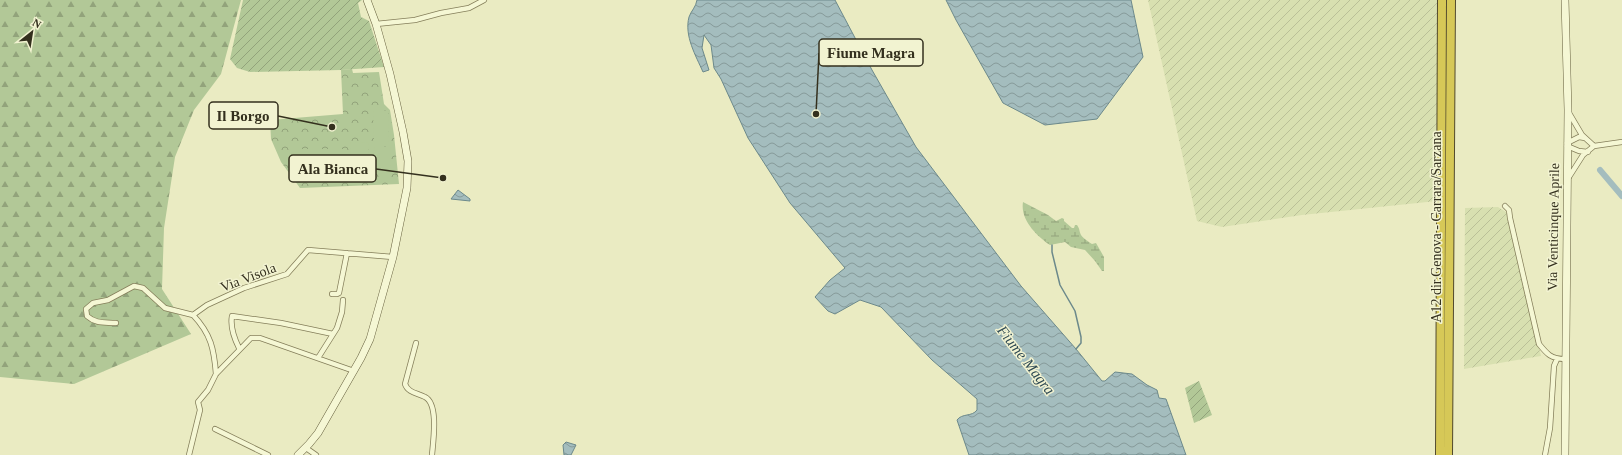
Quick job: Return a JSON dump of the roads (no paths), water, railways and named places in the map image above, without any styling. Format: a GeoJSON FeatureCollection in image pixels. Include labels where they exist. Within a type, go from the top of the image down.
{"type":"FeatureCollection","features":[{"type":"Feature","properties":{"kind":"highway"},"geometry":{"type":"LineString","coordinates":[[1440,455],[1442,0]]}},
{"type":"Feature","properties":{"kind":"highway","name":"A12 dir.Genova - Carrara/Sarzana"},"geometry":{"type":"LineString","coordinates":[[1448,455],[1451,0]]}},
{"type":"Feature","properties":{"kind":"main road"},"geometry":{"type":"LineString","coordinates":[[298,455],[306,448],[318,433],[354,371],[370,339],[393,257],[407,188],[408,160],[390,74],[376,24],[367,0]]}},
{"type":"Feature","properties":{"kind":"main road","name":"Via Venticinque Aprile"},"geometry":{"type":"LineString","coordinates":[[1565,0],[1568,110],[1565,455]]}},
{"type":"Feature","properties":{"kind":"street"},"geometry":{"type":"LineString","coordinates":[[376,24],[415,20],[441,12],[469,8],[484,0]]}},
{"type":"Feature","properties":{"kind":"street"},"geometry":{"type":"LineString","coordinates":[[1568,110],[1575,126],[1594,146]]}},
{"type":"Feature","properties":{"kind":"street"},"geometry":{"type":"LineString","coordinates":[[1585,138],[1579,137],[1567,144],[1579,151],[1588,152]]}},
{"type":"Feature","properties":{"kind":"street"},"geometry":{"type":"LineString","coordinates":[[1567,179],[1576,164],[1594,146],[1622,142]]}},
{"type":"Feature","properties":{"kind":"street"},"geometry":{"type":"LineString","coordinates":[[1505,206],[1508,210],[1510,218],[1539,344],[1549,356],[1557,359],[1565,359]]}},
{"type":"Feature","properties":{"kind":"street","name":"Via Visola"},"geometry":{"type":"LineString","coordinates":[[193,316],[207,305],[244,288],[287,274],[308,250],[393,257]]}},
{"type":"Feature","properties":{"kind":"street"},"geometry":{"type":"LineString","coordinates":[[332,294],[339,293],[347,253]]}},
{"type":"Feature","properties":{"kind":"street"},"geometry":{"type":"LineString","coordinates":[[116,323],[100,323],[92,321],[87,316],[86,309],[93,303],[108,300],[134,286],[143,288],[166,308],[193,316],[208,334],[213,351],[216,374]]}},
{"type":"Feature","properties":{"kind":"street"},"geometry":{"type":"LineString","coordinates":[[318,358],[338,328],[343,300]]}},
{"type":"Feature","properties":{"kind":"street"},"geometry":{"type":"LineString","coordinates":[[240,348],[234,339],[231,323],[232,316],[281,323],[333,334]]}},
{"type":"Feature","properties":{"kind":"street"},"geometry":{"type":"LineString","coordinates":[[189,455],[200,410],[198,402],[208,390],[216,374],[251,338],[260,338],[354,371]]}},
{"type":"Feature","properties":{"kind":"street"},"geometry":{"type":"LineString","coordinates":[[416,343],[405,384],[410,390],[426,397],[432,407],[435,423],[432,455]]}},
{"type":"Feature","properties":{"kind":"street"},"geometry":{"type":"LineString","coordinates":[[1545,455],[1550,428],[1554,366],[1557,359]]}},
{"type":"Feature","properties":{"kind":"street"},"geometry":{"type":"LineString","coordinates":[[215,429],[268,455]]}},
{"type":"Feature","properties":{"kind":"street"},"geometry":{"type":"LineString","coordinates":[[306,448],[316,455]]}},
{"type":"Feature","properties":{"kind":"water"},"geometry":{"type":"Polygon","coordinates":[[[697,0],[835,0],[872,70],[916,147],[1021,286],[1102,381],[1105,381],[1115,372],[1132,374],[1157,390],[1159,398],[1166,399],[1186,455],[969,455],[957,420],[962,416],[972,414],[977,410],[977,399],[932,360],[881,307],[860,300],[835,314],[828,311],[815,297],[830,280],[845,268],[790,203],[748,138],[721,79],[714,68],[711,45],[704,35],[702,48],[709,70],[703,72],[694,53],[688,31],[689,17],[696,5],[697,0]]]}},
{"type":"Feature","properties":{"kind":"water"},"geometry":{"type":"Polygon","coordinates":[[[946,0],[1131,0],[1143,57],[1097,119],[1045,125],[1003,103],[946,0]]]}},
{"type":"Feature","properties":{"kind":"water"},"geometry":{"type":"Polygon","coordinates":[[[458,190],[470,199],[470,201],[451,199],[458,190]]]}},
{"type":"Feature","properties":{"kind":"water"},"geometry":{"type":"Polygon","coordinates":[[[566,442],[576,445],[571,455],[564,455],[563,445],[566,442]]]}},
{"type":"Feature","properties":{"kind":"waterway"},"geometry":{"type":"LineString","coordinates":[[1600,170],[1622,196]]}},
{"type":"Feature","properties":{"kind":"waterway"},"geometry":{"type":"LineString","coordinates":[[1052,245],[1052,252],[1060,285],[1075,311],[1081,337],[1081,343],[1076,349]]}},
{"type":"Feature","properties":{"kind":"place","name":"Fiume Magra"},"geometry":{"type":"Point","coordinates":[816,114]}},
{"type":"Feature","properties":{"kind":"place","name":"Il Borgo"},"geometry":{"type":"Point","coordinates":[332,127]}},
{"type":"Feature","properties":{"kind":"place","name":"Ala Bianca"},"geometry":{"type":"Point","coordinates":[443,178]}}]}
